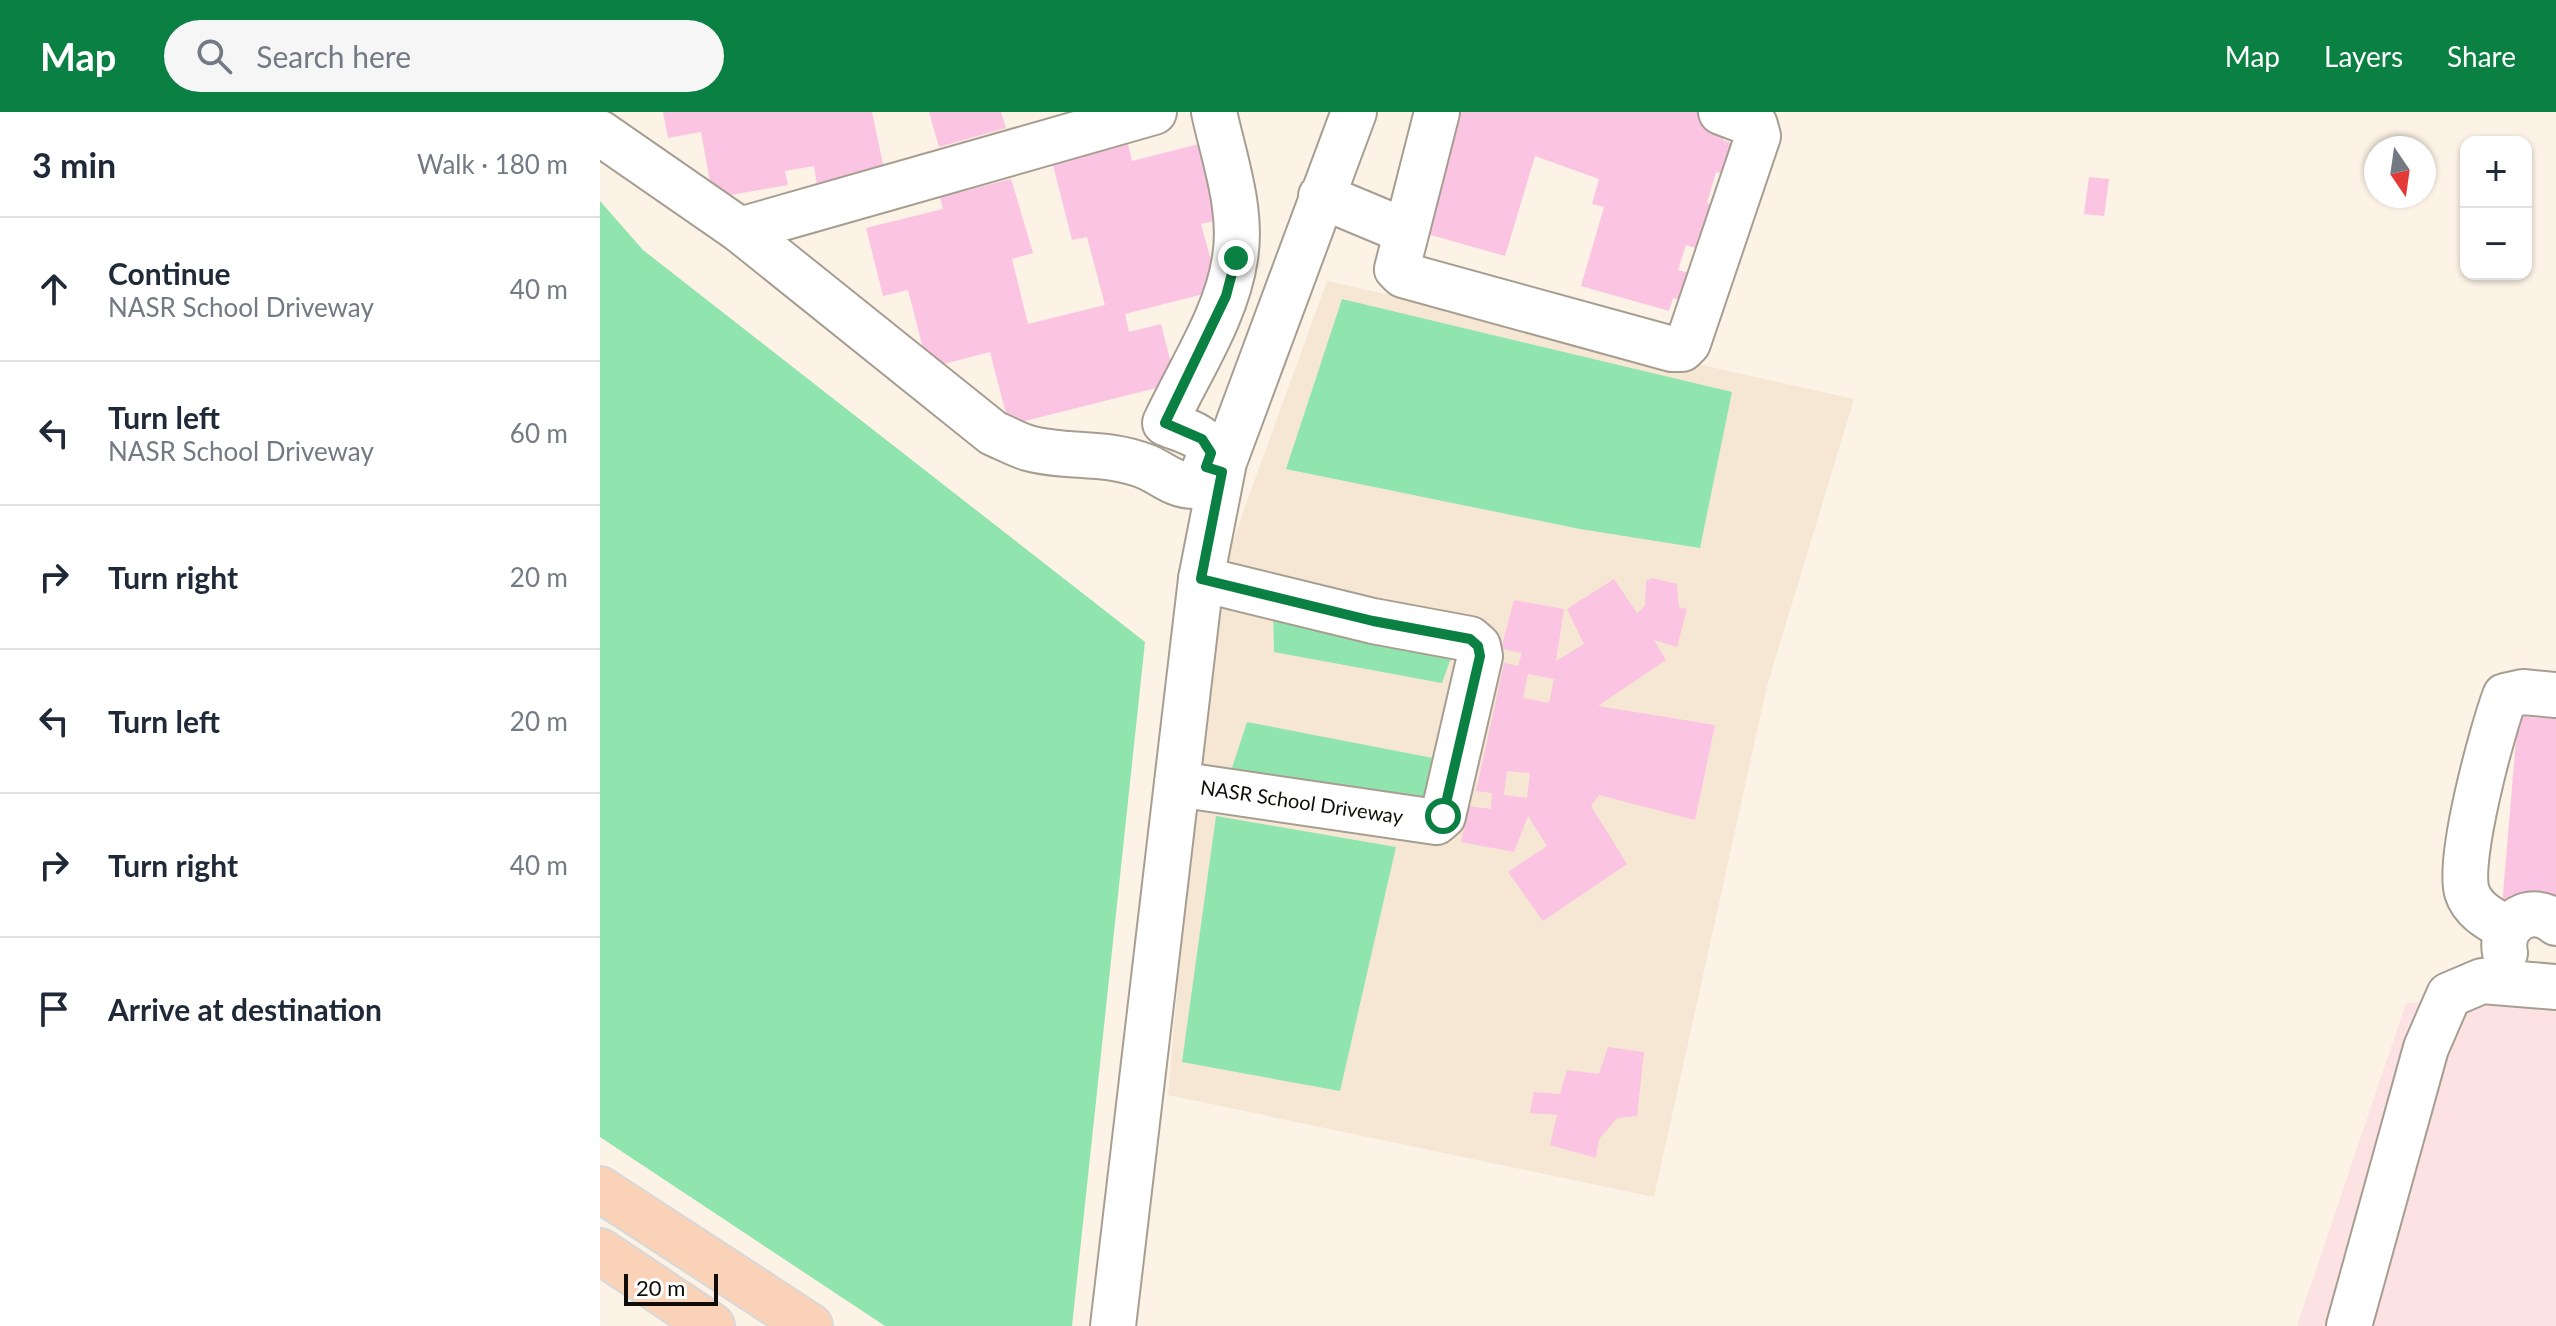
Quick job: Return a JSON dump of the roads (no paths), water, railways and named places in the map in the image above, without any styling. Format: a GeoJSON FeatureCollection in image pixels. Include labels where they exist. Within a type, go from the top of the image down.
{"type":"FeatureCollection","features":[{"type":"Feature","properties":{"kind":"main road"},"geometry":{"type":"LineString","coordinates":[[600,1189],[810,1326]]}},
{"type":"Feature","properties":{"kind":"main road"},"geometry":{"type":"LineString","coordinates":[[600,1251],[712,1326]]}},
{"type":"Feature","properties":{"kind":"street"},"geometry":{"type":"LineString","coordinates":[[740,230],[1154,112]]}},
{"type":"Feature","properties":{"kind":"street"},"geometry":{"type":"LineString","coordinates":[[1203,466],[1165,423],[1226,296],[1236,258],[1232,190],[1214,112]]}},
{"type":"Feature","properties":{"kind":"street"},"geometry":{"type":"LineString","coordinates":[[1113,1326],[1201,579],[1203,466],[1321,196],[1354,112]]}},
{"type":"Feature","properties":{"kind":"street"},"geometry":{"type":"LineString","coordinates":[[1437,112],[1397,259],[1397,269],[1403,275],[1682,349],[1688,343],[1758,136],[1755,125],[1721,112]]}},
{"type":"Feature","properties":{"kind":"street"},"geometry":{"type":"LineString","coordinates":[[600,133],[740,230],[993,433],[1029,448],[1092,453],[1147,467],[1203,466]]}},
{"type":"Feature","properties":{"kind":"street"},"geometry":{"type":"LineString","coordinates":[[1321,196],[1405,231]]}},
{"type":"Feature","properties":{"kind":"street","name":"NASR School Driveway"},"geometry":{"type":"LineString","coordinates":[[1177,784],[1436,822],[1443,816],[1480,656],[1478,646],[1470,639],[1373,621],[1201,579]]}},
{"type":"Feature","properties":{"kind":"street"},"geometry":{"type":"LineString","coordinates":[[2508,929],[2476,908],[2467,892],[2468,850],[2505,696],[2523,692],[2556,695]]}},
{"type":"Feature","properties":{"kind":"street"},"geometry":{"type":"LineString","coordinates":[[2556,923],[2532,913],[2514,921],[2508,929],[2504,948],[2512,967],[2531,975],[2541,974],[2556,966]]}},
{"type":"Feature","properties":{"kind":"street"},"geometry":{"type":"LineString","coordinates":[[2349,1326],[2426,1048],[2449,995],[2482,981],[2556,987]]}}]}
